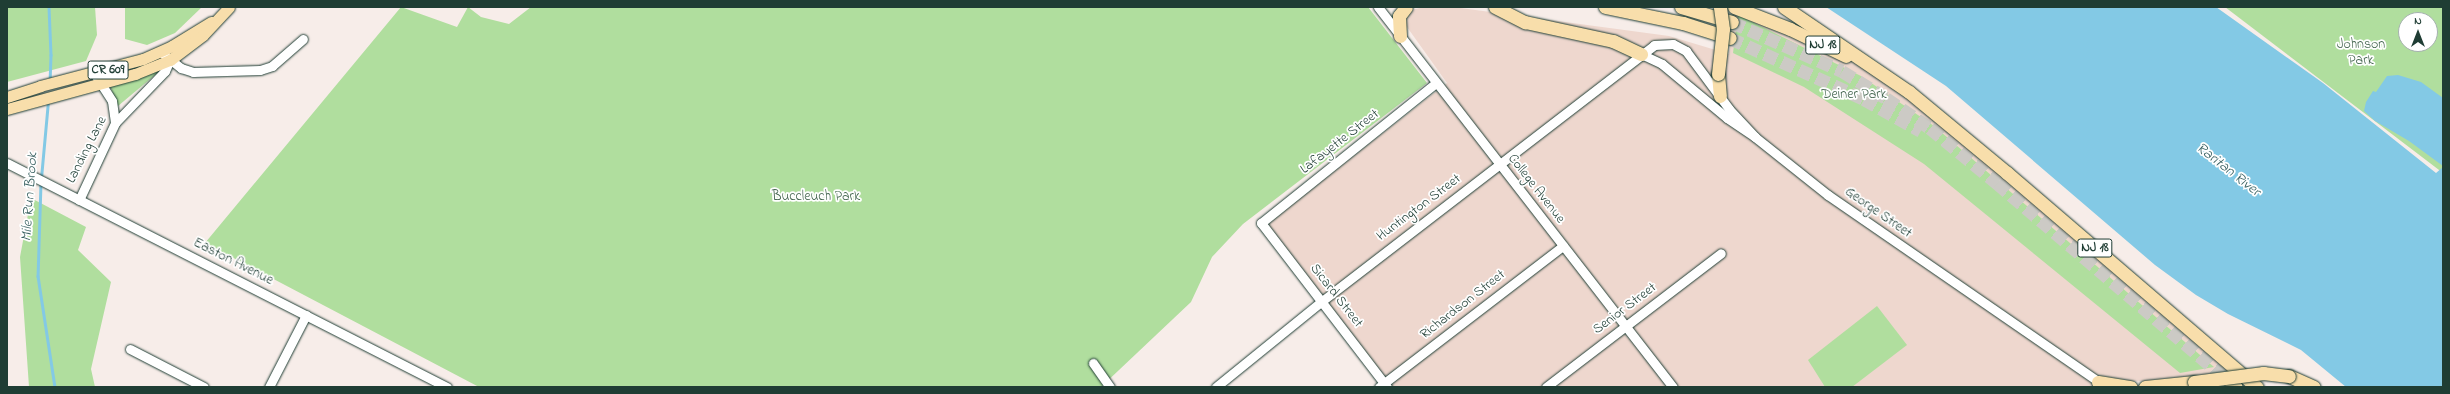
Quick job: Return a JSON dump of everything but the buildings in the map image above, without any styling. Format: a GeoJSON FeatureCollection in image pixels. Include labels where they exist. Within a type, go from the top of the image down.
{"type":"FeatureCollection","features":[{"type":"Feature","properties":{"kind":"highway"},"geometry":{"type":"LineString","coordinates":[[1400,36],[1400,16],[1406,7]]}},
{"type":"Feature","properties":{"kind":"highway"},"geometry":{"type":"LineString","coordinates":[[1494,7],[1525,22],[1613,41],[1641,54]]}},
{"type":"Feature","properties":{"kind":"highway"},"geometry":{"type":"LineString","coordinates":[[1606,7],[1683,23],[1730,38]]}},
{"type":"Feature","properties":{"kind":"highway"},"geometry":{"type":"LineString","coordinates":[[1681,7],[1732,22]]}},
{"type":"Feature","properties":{"kind":"highway"},"geometry":{"type":"LineString","coordinates":[[1720,7],[1723,29],[1718,74],[1720,96]]}},
{"type":"Feature","properties":{"kind":"highway","name":"NJ 18"},"geometry":{"type":"LineString","coordinates":[[1734,7],[1797,32],[1857,62],[1908,92],[2002,168],[2257,387]]}},
{"type":"Feature","properties":{"kind":"highway"},"geometry":{"type":"LineString","coordinates":[[1784,7],[1908,92]]}},
{"type":"Feature","properties":{"kind":"highway"},"geometry":{"type":"LineString","coordinates":[[2145,387],[2188,384],[2263,373],[2289,376],[2314,387]]}},
{"type":"Feature","properties":{"kind":"highway"},"geometry":{"type":"LineString","coordinates":[[2102,384],[2131,387]]}},
{"type":"Feature","properties":{"kind":"main road","name":"Landing Lane"},"geometry":{"type":"LineString","coordinates":[[7,97],[40,86],[124,66],[161,52],[214,20],[228,7]]}},
{"type":"Feature","properties":{"kind":"main road","name":"Landing Lane"},"geometry":{"type":"LineString","coordinates":[[7,109],[54,94],[135,74],[170,60],[203,36],[214,20]]}},
{"type":"Feature","properties":{"kind":"street","name":"College Avenue"},"geometry":{"type":"LineString","coordinates":[[1378,7],[1673,387]]}},
{"type":"Feature","properties":{"kind":"street"},"geometry":{"type":"LineString","coordinates":[[161,52],[181,68],[193,72],[260,70],[272,66],[303,39]]}},
{"type":"Feature","properties":{"kind":"street","name":"Huntington Street"},"geometry":{"type":"LineString","coordinates":[[1216,387],[1322,301],[1654,45],[1666,44],[1679,46],[1692,57],[1720,96],[1755,137]]}},
{"type":"Feature","properties":{"kind":"street","name":"George Street"},"geometry":{"type":"LineString","coordinates":[[1641,54],[1662,64],[1726,118],[1755,137],[1828,195],[2102,384]]}},
{"type":"Feature","properties":{"kind":"street","name":"Landing Lane"},"geometry":{"type":"LineString","coordinates":[[79,200],[115,123],[165,71],[170,60]]}},
{"type":"Feature","properties":{"kind":"street"},"geometry":{"type":"LineString","coordinates":[[94,73],[112,101],[115,123]]}},
{"type":"Feature","properties":{"kind":"street","name":"Lafayette Street"},"geometry":{"type":"LineString","coordinates":[[1261,223],[1436,83]]}},
{"type":"Feature","properties":{"kind":"street","name":"Easton Avenue"},"geometry":{"type":"LineString","coordinates":[[7,163],[447,387]]}},
{"type":"Feature","properties":{"kind":"street","name":"Sicard Street"},"geometry":{"type":"LineString","coordinates":[[1261,223],[1322,301],[1384,386]]}},
{"type":"Feature","properties":{"kind":"street","name":"Richardson Street"},"geometry":{"type":"LineString","coordinates":[[1384,386],[1563,246]]}},
{"type":"Feature","properties":{"kind":"street","name":"Senior Street"},"geometry":{"type":"LineString","coordinates":[[1546,387],[1721,252]]}},
{"type":"Feature","properties":{"kind":"street"},"geometry":{"type":"LineString","coordinates":[[269,387],[306,315]]}},
{"type":"Feature","properties":{"kind":"street"},"geometry":{"type":"LineString","coordinates":[[130,349],[204,387]]}},
{"type":"Feature","properties":{"kind":"street"},"geometry":{"type":"LineString","coordinates":[[1093,364],[1110,387]]}},
{"type":"Feature","properties":{"kind":"shaded area"},"geometry":{"type":"Polygon","coordinates":[[[1423,7],[1453,7],[1669,36],[1729,54],[1733,7],[1851,59],[1935,116],[2237,370],[2169,380],[2121,382],[2114,387],[1385,387],[1260,229],[1447,83],[1402,20],[1408,11],[1423,7]]]}},
{"type":"Feature","properties":{"kind":"green space"},"geometry":{"type":"Polygon","coordinates":[[[7,7],[95,7],[97,35],[86,61],[7,82],[7,7]]]}},
{"type":"Feature","properties":{"kind":"green space"},"geometry":{"type":"Polygon","coordinates":[[[125,7],[202,7],[175,33],[147,45],[125,39],[125,7]]]}},
{"type":"Feature","properties":{"kind":"green space","name":"Buccleuch Park"},"geometry":{"type":"Polygon","coordinates":[[[401,7],[457,27],[468,7],[481,17],[509,24],[531,7],[1368,7],[1427,83],[1243,224],[1212,257],[1191,302],[1101,387],[479,387],[205,243],[401,7]]]}},
{"type":"Feature","properties":{"kind":"green space","name":"Johnson Park"},"geometry":{"type":"Polygon","coordinates":[[[2225,7],[2443,7],[2443,173],[2225,7]]]}},
{"type":"Feature","properties":{"kind":"green space","name":"Deiner Park"},"geometry":{"type":"Polygon","coordinates":[[[1738,15],[1861,76],[1934,126],[2214,367],[2180,373],[1924,164],[1804,87],[1733,53],[1738,15]]]}},
{"type":"Feature","properties":{"kind":"green space"},"geometry":{"type":"Polygon","coordinates":[[[154,70],[161,70],[118,106],[110,86],[154,70]]]}},
{"type":"Feature","properties":{"kind":"green space"},"geometry":{"type":"Polygon","coordinates":[[[31,198],[86,227],[78,250],[111,282],[91,369],[95,387],[29,387],[20,257],[31,198]]]}},
{"type":"Feature","properties":{"kind":"green space"},"geometry":{"type":"Polygon","coordinates":[[[1877,306],[1907,345],[1852,387],[1825,387],[1808,360],[1877,306]]]}},
{"type":"Feature","properties":{"kind":"water","name":"Raritan River"},"geometry":{"type":"Polygon","coordinates":[[[1826,7],[2216,7],[2323,83],[2436,173],[2443,167],[2443,387],[2346,387],[2301,350],[2228,314],[2196,295],[2155,265],[1946,86],[1826,7]]]}},
{"type":"Feature","properties":{"kind":"water"},"geometry":{"type":"Polygon","coordinates":[[[2398,75],[2421,82],[2443,98],[2443,166],[2409,141],[2375,121],[2364,111],[2366,102],[2373,91],[2376,92],[2387,76],[2398,75]]]}},
{"type":"Feature","properties":{"kind":"waterway","name":"Mile Run Brook"},"geometry":{"type":"LineString","coordinates":[[49,7],[51,55],[50,80]]}},
{"type":"Feature","properties":{"kind":"waterway","name":"Mile Run Brook"},"geometry":{"type":"LineString","coordinates":[[41,178],[48,101]]}},
{"type":"Feature","properties":{"kind":"waterway","name":"Mile Run Brook"},"geometry":{"type":"LineString","coordinates":[[41,183],[38,276],[55,387]]}},
{"type":"Feature","properties":{"kind":"tunnel"},"geometry":{"type":"LineString","coordinates":[[1732,22],[1842,71],[1886,98],[1930,128],[1997,183],[2231,383]]}},
{"type":"Feature","properties":{"kind":"tunnel"},"geometry":{"type":"LineString","coordinates":[[1730,38],[1864,99],[1921,131]]}}]}
